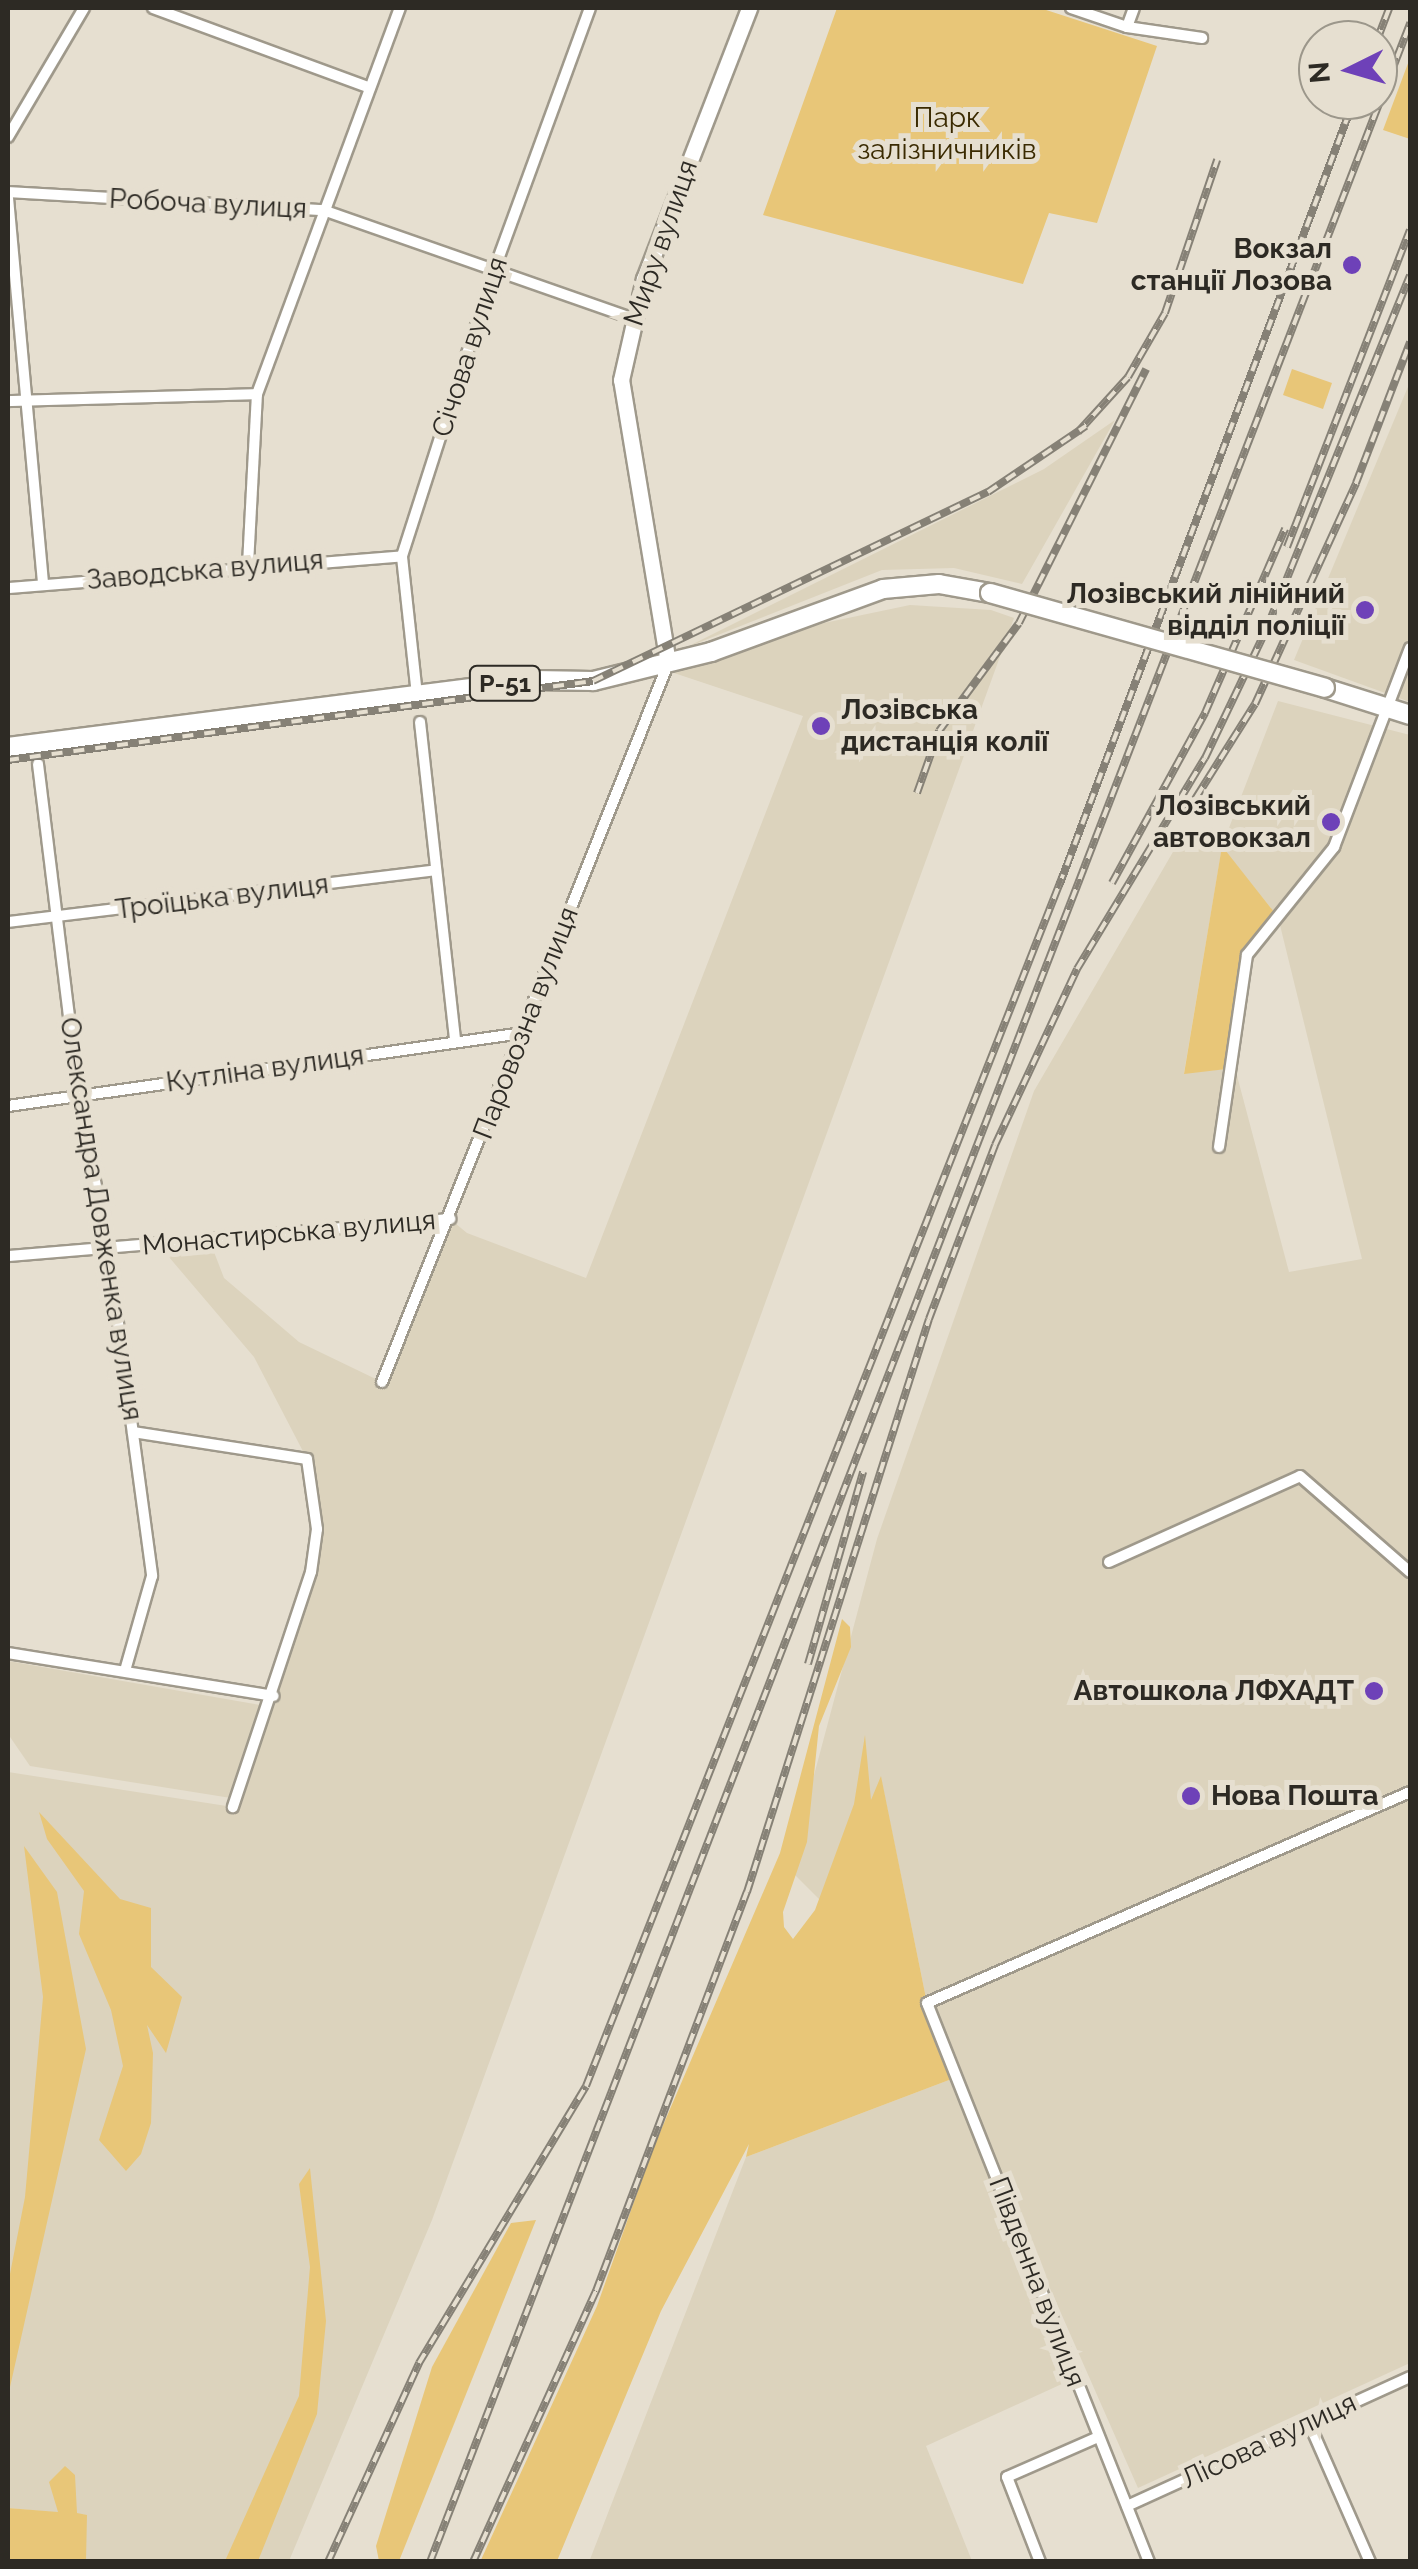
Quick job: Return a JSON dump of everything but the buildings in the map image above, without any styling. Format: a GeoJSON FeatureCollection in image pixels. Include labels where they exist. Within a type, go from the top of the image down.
{"type":"FeatureCollection","features":[{"type":"Feature","properties":{"kind":"main road","name":"Миру вулиця"},"geometry":{"type":"LineString","coordinates":[[668,663],[625,426],[621,380],[631,318],[749,8]]}},
{"type":"Feature","properties":{"kind":"main road","name":"Р-51"},"geometry":{"type":"LineString","coordinates":[[8,747],[534,680],[593,682],[668,663],[883,589],[939,584],[990,593],[1410,715]]}},
{"type":"Feature","properties":{"kind":"street"},"geometry":{"type":"LineString","coordinates":[[8,136],[84,8]]}},
{"type":"Feature","properties":{"kind":"street"},"geometry":{"type":"LineString","coordinates":[[154,8],[370,88]]}},
{"type":"Feature","properties":{"kind":"street"},"geometry":{"type":"LineString","coordinates":[[248,565],[258,394],[400,8]]}},
{"type":"Feature","properties":{"kind":"street","name":"Січова вулиця"},"geometry":{"type":"LineString","coordinates":[[417,694],[402,556],[493,273],[590,8]]}},
{"type":"Feature","properties":{"kind":"street"},"geometry":{"type":"LineString","coordinates":[[1070,8],[1128,27],[1202,38]]}},
{"type":"Feature","properties":{"kind":"street"},"geometry":{"type":"LineString","coordinates":[[1128,27],[1134,8]]}},
{"type":"Feature","properties":{"kind":"street"},"geometry":{"type":"LineString","coordinates":[[8,195],[43,583]]}},
{"type":"Feature","properties":{"kind":"street","name":"Робоча вулиця"},"geometry":{"type":"LineString","coordinates":[[8,195],[324,210],[493,273],[631,318]]}},
{"type":"Feature","properties":{"kind":"street"},"geometry":{"type":"LineString","coordinates":[[8,401],[258,394]]}},
{"type":"Feature","properties":{"kind":"street","name":"Заводська вулиця"},"geometry":{"type":"LineString","coordinates":[[8,588],[248,565],[402,556]]}},
{"type":"Feature","properties":{"kind":"street"},"geometry":{"type":"LineString","coordinates":[[1219,1147],[1247,956],[1334,847],[1390,709],[1410,648]]}},
{"type":"Feature","properties":{"kind":"street","name":"Паровозна вулиця"},"geometry":{"type":"LineString","coordinates":[[382,1382],[668,663]]}},
{"type":"Feature","properties":{"kind":"street"},"geometry":{"type":"LineString","coordinates":[[420,722],[455,1042]]}},
{"type":"Feature","properties":{"kind":"street","name":"Олександра Довженка вулиця"},"geometry":{"type":"LineString","coordinates":[[38,764],[79,1096],[108,1249],[152,1576],[125,1671]]}},
{"type":"Feature","properties":{"kind":"street","name":"Троїцька вулиця"},"geometry":{"type":"LineString","coordinates":[[8,922],[436,870]]}},
{"type":"Feature","properties":{"kind":"street","name":"Кутліна вулиця"},"geometry":{"type":"LineString","coordinates":[[8,1106],[523,1033]]}},
{"type":"Feature","properties":{"kind":"street","name":"Монастирська вулиця"},"geometry":{"type":"LineString","coordinates":[[8,1256],[450,1219]]}},
{"type":"Feature","properties":{"kind":"street"},"geometry":{"type":"LineString","coordinates":[[133,1432],[307,1459],[317,1529],[313,1558],[274,1696],[233,1807]]}},
{"type":"Feature","properties":{"kind":"street"},"geometry":{"type":"LineString","coordinates":[[1109,1562],[1300,1476],[1410,1572]]}},
{"type":"Feature","properties":{"kind":"street"},"geometry":{"type":"LineString","coordinates":[[8,1653],[274,1696]]}},
{"type":"Feature","properties":{"kind":"street","name":"Південна вулиця"},"geometry":{"type":"LineString","coordinates":[[1149,2562],[927,2003],[1410,1792]]}},
{"type":"Feature","properties":{"kind":"street","name":"Лісова вулиця"},"geometry":{"type":"LineString","coordinates":[[1127,2506],[1410,2376]]}},
{"type":"Feature","properties":{"kind":"street"},"geometry":{"type":"LineString","coordinates":[[1308,2423],[1370,2562]]}},
{"type":"Feature","properties":{"kind":"street"},"geometry":{"type":"LineString","coordinates":[[1040,2562],[1007,2477],[1098,2437]]}},
{"type":"Feature","properties":{"kind":"shaded area"},"geometry":{"type":"Polygon","coordinates":[[[1410,382],[1410,702],[1294,660],[1410,382]]]}},
{"type":"Feature","properties":{"kind":"shaded area"},"geometry":{"type":"Polygon","coordinates":[[[1115,420],[1022,584],[954,568],[882,570],[685,648],[1044,469],[1115,420]]]}},
{"type":"Feature","properties":{"kind":"shaded area"},"geometry":{"type":"Polygon","coordinates":[[[910,605],[991,610],[1014,618],[432,2220],[289,2561],[86,2561],[86,2515],[8,2508],[8,1772],[233,1807],[274,1696],[317,1529],[307,1459],[254,1357],[157,1243],[209,1239],[224,1278],[299,1342],[382,1382],[450,1219],[467,1233],[586,1278],[803,716],[665,670],[824,623],[910,605]]]}},
{"type":"Feature","properties":{"kind":"shaded area"},"geometry":{"type":"Polygon","coordinates":[[[1278,701],[1410,735],[1410,2363],[1138,2488],[971,2109],[1075,2378],[926,2446],[972,2561],[589,2562],[746,2157],[957,2077],[927,2003],[881,1778],[832,1912],[789,1869],[877,1539],[1034,1091],[1184,833],[1222,846],[1278,701]],[[1222,847],[1184,1073],[1235,1068],[1289,1272],[1362,1259],[1278,917],[1222,847]]]}},
{"type":"Feature","properties":{"kind":"shaded area"},"geometry":{"type":"Polygon","coordinates":[[[8,1661],[260,1705],[231,1798],[30,1766],[8,1734],[8,1661]]]}},
{"type":"Feature","properties":{"kind":"green space","name":"Парк залізничників"},"geometry":{"type":"Polygon","coordinates":[[[837,8],[1040,8],[1157,46],[1097,223],[1049,213],[1023,284],[763,215],[837,8]]]}},
{"type":"Feature","properties":{"kind":"green space"},"geometry":{"type":"Polygon","coordinates":[[[1410,58],[1410,139],[1383,130],[1387,120],[1398,120],[1398,90],[1410,58]]]}},
{"type":"Feature","properties":{"kind":"green space"},"geometry":{"type":"Polygon","coordinates":[[[1292,369],[1332,383],[1323,409],[1283,395],[1292,369]]]}},
{"type":"Feature","properties":{"kind":"green space"},"geometry":{"type":"Polygon","coordinates":[[[1222,846],[1278,917],[1247,956],[1235,1068],[1184,1074],[1222,846]]]}},
{"type":"Feature","properties":{"kind":"green space"},"geometry":{"type":"Polygon","coordinates":[[[842,1619],[850,1627],[851,1647],[819,1726],[807,1842],[783,1912],[784,1927],[793,1939],[815,1910],[854,1804],[865,1735],[871,1800],[881,1776],[927,2003],[957,2077],[746,2157],[749,2144],[661,2311],[557,2561],[480,2562],[597,2306],[652,2151],[780,1853],[842,1619]]]}},
{"type":"Feature","properties":{"kind":"green space"},"geometry":{"type":"Polygon","coordinates":[[[39,1812],[120,1899],[151,1908],[151,1967],[182,1997],[166,2053],[147,2025],[153,2053],[151,2123],[141,2154],[126,2171],[99,2140],[123,2066],[111,2010],[79,1934],[84,1891],[47,1839],[39,1812]]]}},
{"type":"Feature","properties":{"kind":"green space"},"geometry":{"type":"Polygon","coordinates":[[[24,1846],[57,1892],[86,2049],[8,2396],[8,2284],[25,2197],[43,1997],[24,1846]]]}},
{"type":"Feature","properties":{"kind":"green space"},"geometry":{"type":"Polygon","coordinates":[[[310,2168],[326,2321],[317,2414],[258,2561],[225,2561],[299,2396],[310,2267],[299,2184],[310,2168]]]}},
{"type":"Feature","properties":{"kind":"green space"},"geometry":{"type":"Polygon","coordinates":[[[536,2220],[399,2561],[379,2561],[376,2546],[432,2367],[511,2223],[536,2220]]]}},
{"type":"Feature","properties":{"kind":"green space"},"geometry":{"type":"Polygon","coordinates":[[[65,2466],[75,2475],[77,2513],[87,2515],[86,2561],[8,2561],[8,2508],[58,2512],[49,2482],[65,2466]]]}},
{"type":"Feature","properties":{"kind":"railway"},"geometry":{"type":"LineString","coordinates":[[1384,20],[1389,8]]}},
{"type":"Feature","properties":{"kind":"railway"},"geometry":{"type":"LineString","coordinates":[[430,2562],[1410,23]]}},
{"type":"Feature","properties":{"kind":"railway"},"geometry":{"type":"LineString","coordinates":[[1059,886],[1346,120]]}},
{"type":"Feature","properties":{"kind":"railway"},"geometry":{"type":"LineString","coordinates":[[1078,432],[1128,377],[1165,313],[1217,160]]}},
{"type":"Feature","properties":{"kind":"railway"},"geometry":{"type":"LineString","coordinates":[[1287,547],[1410,230]]}},
{"type":"Feature","properties":{"kind":"railway"},"geometry":{"type":"LineString","coordinates":[[473,2562],[596,2291],[747,1892],[929,1319],[995,1145],[1077,969],[1205,758],[1266,630],[1410,275]]}},
{"type":"Feature","properties":{"kind":"railway"},"geometry":{"type":"LineString","coordinates":[[1185,815],[1255,704],[1356,483],[1410,342]]}},
{"type":"Feature","properties":{"kind":"railway"},"geometry":{"type":"LineString","coordinates":[[917,793],[939,731],[1019,623],[1146,369]]}},
{"type":"Feature","properties":{"kind":"railway"},"geometry":{"type":"LineString","coordinates":[[8,760],[593,681],[988,492],[1086,426]]}},
{"type":"Feature","properties":{"kind":"railway"},"geometry":{"type":"LineString","coordinates":[[1112,883],[1205,713],[1285,529]]}},
{"type":"Feature","properties":{"kind":"railway"},"geometry":{"type":"LineString","coordinates":[[328,2562],[419,2363],[586,2086],[1063,875]]}},
{"type":"Feature","properties":{"kind":"railway"},"geometry":{"type":"LineString","coordinates":[[808,1664],[863,1472]]}},
{"type":"Feature","properties":{"kind":"place","name":"Вокзал станції Лозова"},"geometry":{"type":"Point","coordinates":[1352,265]}},
{"type":"Feature","properties":{"kind":"place","name":"Лозівський лінійний відділ поліції"},"geometry":{"type":"Point","coordinates":[1365,610]}},
{"type":"Feature","properties":{"kind":"place","name":"Лозівська дистанція колії"},"geometry":{"type":"Point","coordinates":[821,726]}},
{"type":"Feature","properties":{"kind":"place","name":"Лозівський автовокзал"},"geometry":{"type":"Point","coordinates":[1331,822]}},
{"type":"Feature","properties":{"kind":"place","name":"Автошкола ЛФХАДТ"},"geometry":{"type":"Point","coordinates":[1374,1691]}},
{"type":"Feature","properties":{"kind":"place","name":"Нова Пошта"},"geometry":{"type":"Point","coordinates":[1191,1796]}}]}
